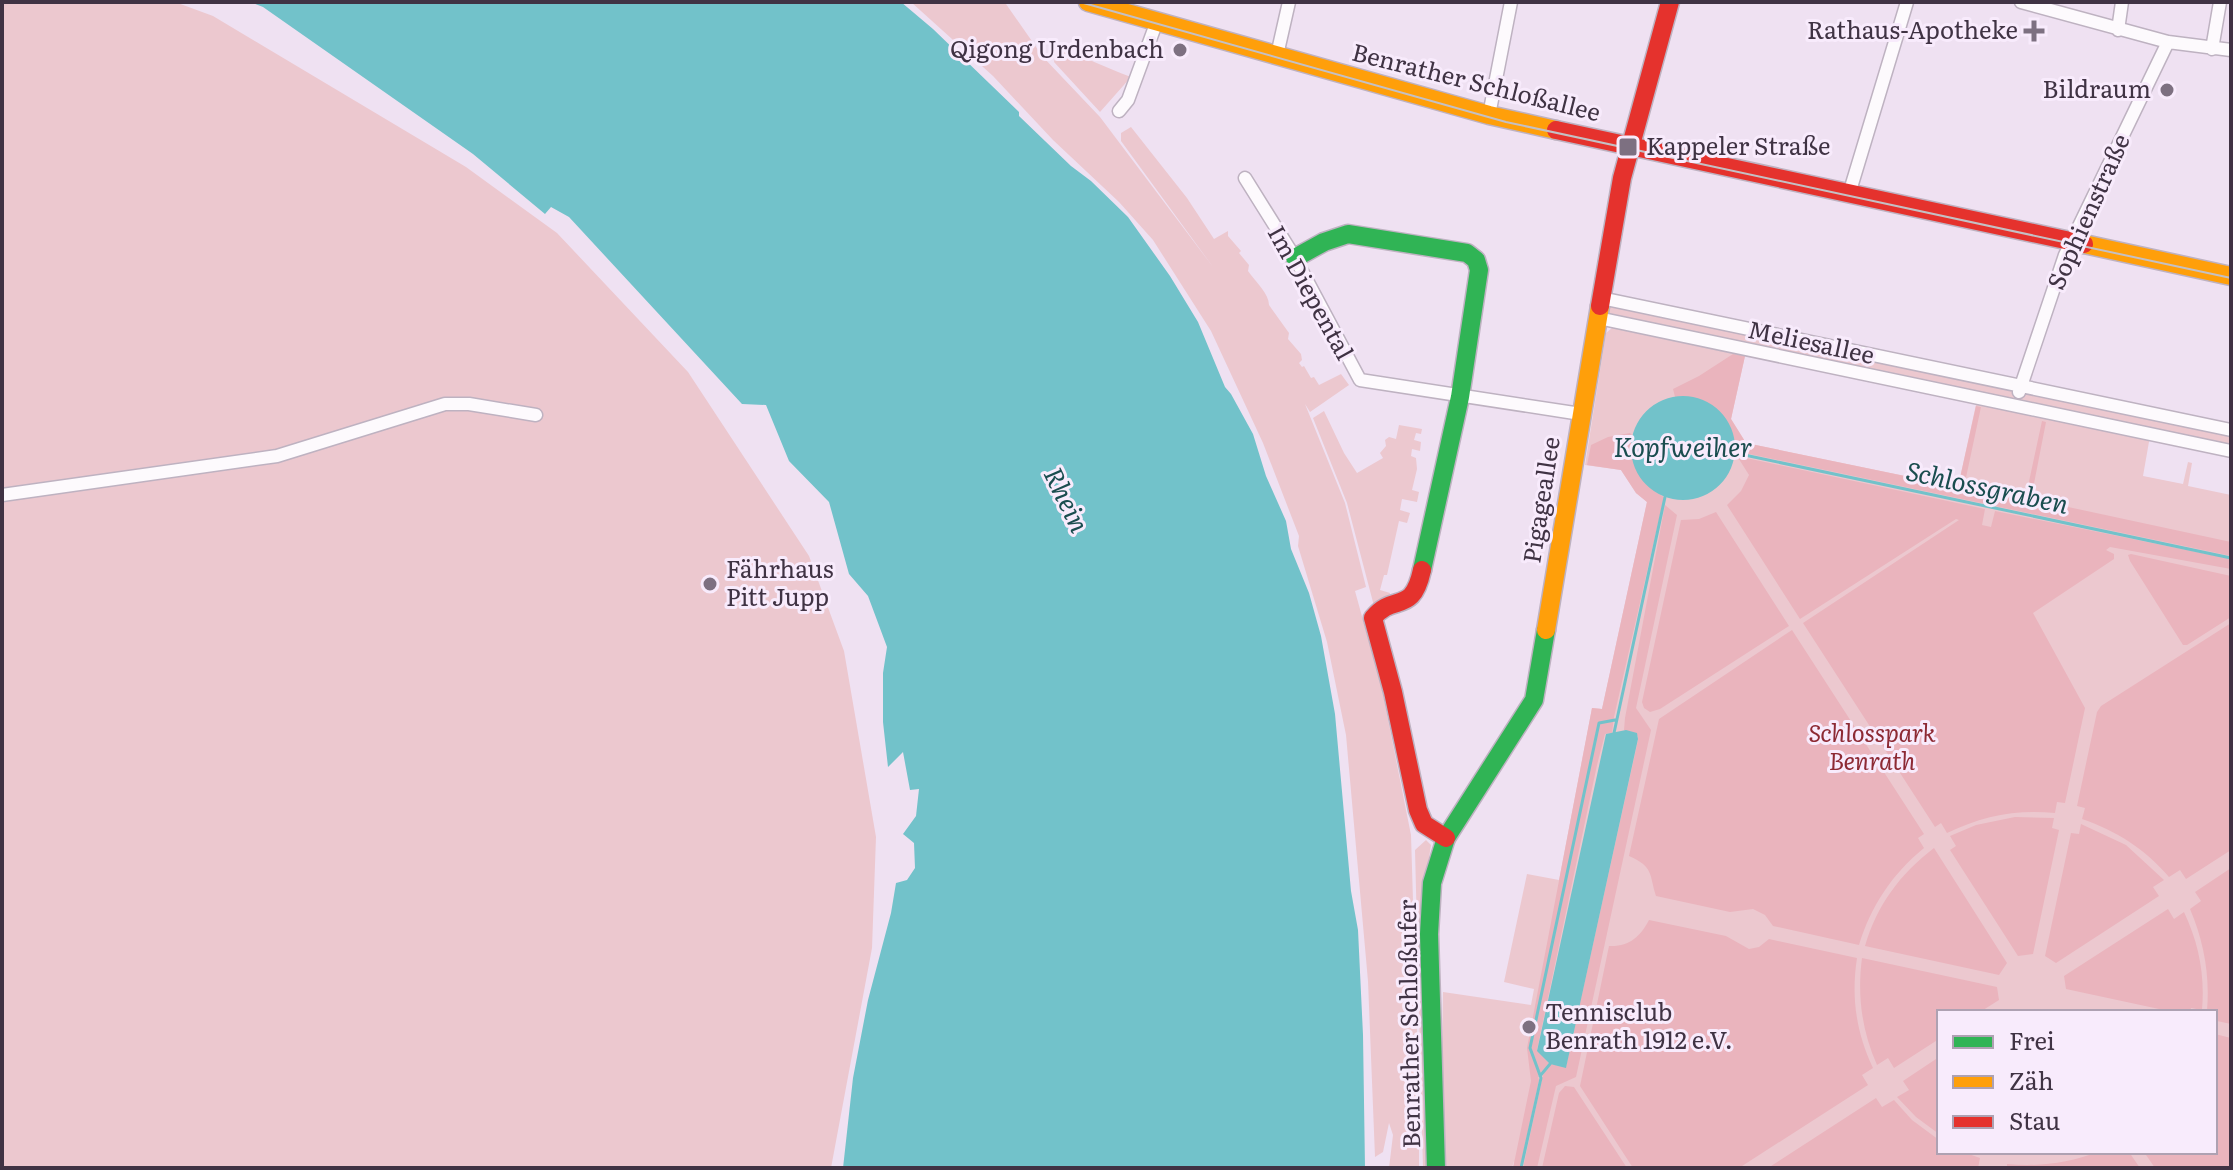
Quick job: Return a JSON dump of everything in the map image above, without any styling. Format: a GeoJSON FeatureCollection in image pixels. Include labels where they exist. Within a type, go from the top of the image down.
{"type":"FeatureCollection","features":[{"type":"Feature","properties":{"kind":"street"},"geometry":{"type":"LineString","coordinates":[[1072,2],[1080,2]]}},
{"type":"Feature","properties":{"kind":"street","name":"Benrather Schloßallee"},"geometry":{"type":"LineString","coordinates":[[1088,2],[1489,115],[2231,276]]}},
{"type":"Feature","properties":{"kind":"street"},"geometry":{"type":"LineString","coordinates":[[1277,55],[1289,2]]}},
{"type":"Feature","properties":{"kind":"street"},"geometry":{"type":"LineString","coordinates":[[1489,115],[1511,2]]}},
{"type":"Feature","properties":{"kind":"street"},"geometry":{"type":"LineString","coordinates":[[1629,146],[1670,2]]}},
{"type":"Feature","properties":{"kind":"street"},"geometry":{"type":"LineString","coordinates":[[1849,194],[1907,2]]}},
{"type":"Feature","properties":{"kind":"street"},"geometry":{"type":"LineString","coordinates":[[2021,2],[2168,42],[2231,50]]}},
{"type":"Feature","properties":{"kind":"street"},"geometry":{"type":"LineString","coordinates":[[2118,30],[2122,2]]}},
{"type":"Feature","properties":{"kind":"street"},"geometry":{"type":"LineString","coordinates":[[2212,49],[2220,2]]}},
{"type":"Feature","properties":{"kind":"street"},"geometry":{"type":"LineString","coordinates":[[1119,111],[1128,100],[1157,21]]}},
{"type":"Feature","properties":{"kind":"street","name":"Sophienstraße"},"geometry":{"type":"LineString","coordinates":[[2020,387],[2071,241],[2168,42]]}},
{"type":"Feature","properties":{"kind":"street","name":"Pigageallee"},"geometry":{"type":"LineString","coordinates":[[1446,838],[1534,700],[1537,690],[1581,414],[1629,146]]}},
{"type":"Feature","properties":{"kind":"street","name":"Im Diepental"},"geometry":{"type":"LineString","coordinates":[[1245,178],[1295,258],[1360,380],[1581,414]]}},
{"type":"Feature","properties":{"kind":"street"},"geometry":{"type":"LineString","coordinates":[[1295,258],[1324,242],[1348,234],[1467,253],[1475,258],[1479,270],[1460,397],[1416,596],[1375,613],[1374,623],[1393,692],[1418,810],[1424,824],[1446,838]]}},
{"type":"Feature","properties":{"kind":"street","name":"Meliesallee"},"geometry":{"type":"LineString","coordinates":[[1601,298],[2231,430]]}},
{"type":"Feature","properties":{"kind":"street","name":"Meliesallee"},"geometry":{"type":"LineString","coordinates":[[1598,318],[2231,451]]}},
{"type":"Feature","properties":{"kind":"street"},"geometry":{"type":"LineString","coordinates":[[2013,406],[2020,387]]}},
{"type":"Feature","properties":{"kind":"street"},"geometry":{"type":"LineString","coordinates":[[2,495],[277,456],[445,404],[469,404],[536,415]]}},
{"type":"Feature","properties":{"kind":"street","name":"Benrather Schloßufer"},"geometry":{"type":"LineString","coordinates":[[1436,1168],[1431,918],[1434,873],[1446,838]]}},
{"type":"Feature","properties":{"kind":"green space"},"geometry":{"type":"Polygon","coordinates":[[[2,2],[175,2],[213,16],[466,167],[557,233],[688,372],[809,556],[844,651],[876,837],[872,948],[831,1168],[2,1168],[2,2]]]}},
{"type":"Feature","properties":{"kind":"green space"},"geometry":{"type":"Polygon","coordinates":[[[911,2],[1006,4],[1043,57],[1100,117],[1213,267],[1121,141],[1121,133],[1131,127],[1187,198],[1214,239],[1228,231],[1228,236],[1249,265],[1248,271],[1289,333],[1288,339],[1301,354],[1299,363],[1311,378],[1314,377],[1319,385],[1341,374],[1349,385],[1310,412],[1305,404],[1345,503],[1366,587],[1355,591],[1382,689],[1411,835],[1419,1168],[1389,1168],[1393,1135],[1389,1123],[1383,1152],[1375,1157],[1368,981],[1346,735],[1327,642],[1298,546],[1299,536],[1263,443],[1211,331],[1153,240],[993,76],[911,2]]]}},
{"type":"Feature","properties":{"kind":"green space"},"geometry":{"type":"Polygon","coordinates":[[[1058,48],[1131,77],[1100,112],[1054,62],[1058,48]]]}},
{"type":"Feature","properties":{"kind":"green space"},"geometry":{"type":"Polygon","coordinates":[[[1606,304],[2231,434],[2231,447],[1610,317],[1604,308],[1606,304]]]}},
{"type":"Feature","properties":{"kind":"green space","name":"Schlosspark Benrath"},"geometry":{"type":"Polygon","coordinates":[[[1612,328],[1745,356],[1731,419],[1746,443],[1958,487],[1977,400],[2150,436],[2143,476],[2183,484],[2188,462],[2192,463],[2188,486],[2231,495],[2231,1168],[1513,1168],[1514,1161],[1512,1168],[1440,1168],[1443,992],[1531,1005],[1534,989],[1504,982],[1527,874],[1559,880],[1592,708],[1602,709],[1647,502],[1636,493],[1621,470],[1585,465],[1606,333],[1612,328]]]}},
{"type":"Feature","properties":{"kind":"green space"},"geometry":{"type":"Polygon","coordinates":[[[1324,411],[1357,473],[1383,458],[1380,453],[1386,446],[1385,440],[1389,437],[1396,439],[1399,425],[1422,429],[1421,434],[1416,433],[1414,440],[1421,442],[1420,451],[1412,449],[1411,456],[1416,458],[1412,490],[1419,492],[1417,502],[1402,499],[1400,510],[1410,513],[1407,523],[1399,521],[1387,575],[1384,575],[1380,590],[1390,593],[1389,602],[1374,606],[1347,503],[1313,418],[1324,411]]]}},
{"type":"Feature","properties":{"kind":"green space"},"geometry":{"type":"Polygon","coordinates":[[[1426,840],[1431,845],[1422,965],[1427,1168],[1423,1168],[1415,850],[1426,840]]]}},
{"type":"Feature","properties":{"kind":"shaded area"},"geometry":{"type":"Polygon","coordinates":[[[1733,354],[1745,356],[1731,419],[1746,443],[1958,487],[1976,406],[1981,407],[1964,487],[2025,500],[2042,421],[2046,422],[2031,499],[2231,542],[2231,556],[1735,451],[1730,428],[1717,410],[1698,399],[1675,397],[1673,389],[1733,354]]]}},
{"type":"Feature","properties":{"kind":"shaded area"},"geometry":{"type":"Polygon","coordinates":[[[1630,433],[1632,453],[1639,470],[1650,486],[1664,497],[1612,733],[1605,734],[1597,765],[1537,1050],[1549,1063],[1538,1076],[1520,1168],[1513,1168],[1531,1081],[1527,1048],[1592,708],[1602,709],[1647,502],[1636,493],[1621,470],[1587,465],[1591,445],[1608,437],[1630,433]]]}},
{"type":"Feature","properties":{"kind":"shaded area"},"geometry":{"type":"Polygon","coordinates":[[[1737,456],[1985,509],[1982,525],[1991,527],[1995,511],[2231,559],[2231,569],[2110,547],[2106,550],[2114,554],[2114,559],[2033,613],[2085,708],[2065,803],[2057,802],[2055,813],[2000,815],[1947,833],[1941,823],[1935,827],[1803,623],[1959,520],[1956,519],[1800,619],[1727,505],[1741,491],[1749,475],[1737,456]]]}},
{"type":"Feature","properties":{"kind":"shaded area"},"geometry":{"type":"Polygon","coordinates":[[[1665,505],[1677,515],[1636,708],[1651,730],[1576,1077],[1556,1086],[1537,1168],[1523,1168],[1543,1075],[1550,1064],[1566,1067],[1638,740],[1638,736],[1624,730],[1625,718],[1665,505]]]}},
{"type":"Feature","properties":{"kind":"shaded area"},"geometry":{"type":"Polygon","coordinates":[[[1716,512],[1789,626],[1660,709],[1650,712],[1642,702],[1681,520],[1699,519],[1716,512]]]}},
{"type":"Feature","properties":{"kind":"shaded area"},"geometry":{"type":"Polygon","coordinates":[[[2128,555],[2231,576],[2231,617],[2183,645],[2130,561],[2128,555]]]}},
{"type":"Feature","properties":{"kind":"shaded area"},"geometry":{"type":"Polygon","coordinates":[[[2231,623],[2231,850],[2186,879],[2180,870],[2169,877],[2130,842],[2082,819],[2085,808],[2077,806],[2097,712],[2101,706],[2231,623]]]}},
{"type":"Feature","properties":{"kind":"shaded area"},"geometry":{"type":"Polygon","coordinates":[[[1792,630],[1924,834],[1918,838],[1924,848],[1884,892],[1859,945],[1773,926],[1765,915],[1753,909],[1730,912],[1656,896],[1647,868],[1629,856],[1659,719],[1792,630]]]}},
{"type":"Feature","properties":{"kind":"shaded area"},"geometry":{"type":"Polygon","coordinates":[[[2015,817],[2054,818],[2052,828],[2059,830],[2033,954],[2018,956],[1950,850],[1956,846],[1950,836],[1976,825],[2015,817]]]}},
{"type":"Feature","properties":{"kind":"shaded area"},"geometry":{"type":"Polygon","coordinates":[[[2081,824],[2126,845],[2164,880],[2153,887],[2159,896],[2056,963],[2045,956],[2071,833],[2079,834],[2081,824]]]}},
{"type":"Feature","properties":{"kind":"shaded area"},"geometry":{"type":"Polygon","coordinates":[[[1934,848],[2007,963],[1999,975],[1865,946],[1876,917],[1891,891],[1934,848]]]}},
{"type":"Feature","properties":{"kind":"shaded area"},"geometry":{"type":"Polygon","coordinates":[[[2231,868],[2231,1024],[2217,1021],[2217,1010],[2207,1010],[2205,959],[2190,909],[2201,901],[2195,892],[2231,868]]]}},
{"type":"Feature","properties":{"kind":"shaded area"},"geometry":{"type":"Polygon","coordinates":[[[2168,909],[2174,919],[2184,912],[2200,960],[2202,1010],[2164,1010],[2066,989],[2064,976],[2168,909]]]}},
{"type":"Feature","properties":{"kind":"shaded area"},"geometry":{"type":"Polygon","coordinates":[[[1649,920],[1726,936],[1749,949],[1759,947],[1769,939],[1857,958],[1856,1014],[1873,1068],[1862,1075],[1868,1085],[1739,1168],[1633,1168],[1580,1086],[1609,946],[1633,940],[1649,920]]]}},
{"type":"Feature","properties":{"kind":"shaded area"},"geometry":{"type":"Polygon","coordinates":[[[1862,958],[1997,987],[1999,1000],[1983,1010],[1937,1010],[1937,1040],[1894,1068],[1888,1058],[1877,1065],[1862,1013],[1862,958]]]}},
{"type":"Feature","properties":{"kind":"shaded area"},"geometry":{"type":"Polygon","coordinates":[[[2217,1034],[2231,1038],[2231,1168],[2155,1168],[2145,1154],[2217,1154],[2217,1034]]]}},
{"type":"Feature","properties":{"kind":"shaded area"},"geometry":{"type":"Polygon","coordinates":[[[1937,1058],[1937,1133],[1897,1097],[1909,1090],[1903,1081],[1937,1058]]]}},
{"type":"Feature","properties":{"kind":"shaded area"},"geometry":{"type":"Polygon","coordinates":[[[1565,1086],[1574,1087],[1627,1168],[1542,1168],[1559,1093],[1565,1086]]]}},
{"type":"Feature","properties":{"kind":"shaded area"},"geometry":{"type":"Polygon","coordinates":[[[1876,1098],[1882,1107],[1894,1100],[1912,1120],[1937,1139],[1937,1154],[1969,1154],[1980,1158],[1978,1168],[1768,1168],[1876,1098]]]}},
{"type":"Feature","properties":{"kind":"shaded area"},"geometry":{"type":"Polygon","coordinates":[[[2092,1154],[2130,1154],[2140,1168],[2007,1168],[2007,1164],[2031,1165],[2092,1154]]]}},
{"type":"Feature","properties":{"kind":"water","name":"Rhein"},"geometry":{"type":"Polygon","coordinates":[[[250,2],[901,2],[933,29],[1019,112],[1019,116],[1128,217],[1198,322],[1225,387],[1253,434],[1266,476],[1286,521],[1291,549],[1309,593],[1321,636],[1335,714],[1351,891],[1358,930],[1365,1168],[843,1168],[853,1078],[896,883],[907,880],[915,868],[914,843],[903,834],[916,816],[919,789],[910,790],[903,752],[888,767],[883,722],[883,673],[887,647],[868,596],[849,574],[829,502],[789,461],[766,405],[742,404],[569,217],[551,207],[545,214],[473,154],[263,7],[250,2]]]}},
{"type":"Feature","properties":{"kind":"water","name":"Kopfweiher"},"geometry":{"type":"Polygon","coordinates":[[[1683,396],[1703,400],[1720,411],[1731,428],[1735,448],[1731,468],[1720,485],[1703,496],[1683,500],[1663,496],[1646,485],[1635,468],[1631,448],[1635,428],[1646,411],[1663,400],[1683,396]]]}},
{"type":"Feature","properties":{"kind":"water"},"geometry":{"type":"Polygon","coordinates":[[[1626,730],[1637,733],[1638,739],[1566,1068],[1550,1064],[1537,1051],[1606,734],[1626,730]]]}},
{"type":"Feature","properties":{"kind":"waterway","name":"Schlossgraben"},"geometry":{"type":"LineString","coordinates":[[1735,453],[2231,558]]}},
{"type":"Feature","properties":{"kind":"waterway"},"geometry":{"type":"LineString","coordinates":[[1614,733],[1665,497]]}},
{"type":"Feature","properties":{"kind":"waterway"},"geometry":{"type":"LineString","coordinates":[[1521,1168],[1541,1078],[1530,1048],[1599,723],[1615,720]]}},
{"type":"Feature","properties":{"kind":"waterway"},"geometry":{"type":"LineString","coordinates":[[1540,1076],[1550,1064]]}},
{"type":"Feature","properties":{"kind":"tram line"},"geometry":{"type":"LineString","coordinates":[[1080,2],[1506,122],[2231,278]]}},
{"type":"Feature","properties":{"kind":"traffic: fast"},"geometry":{"type":"LineString","coordinates":[[1295,258],[1324,242],[1348,234],[1467,253],[1476,260],[1479,270],[1460,397],[1422,570]]}},
{"type":"Feature","properties":{"kind":"traffic: fast"},"geometry":{"type":"LineString","coordinates":[[1436,1168],[1429,934],[1432,883],[1446,838],[1534,700],[1546,630]]}},
{"type":"Feature","properties":{"kind":"traffic: slow"},"geometry":{"type":"LineString","coordinates":[[1088,2],[1489,115],[1556,130]]}},
{"type":"Feature","properties":{"kind":"traffic: slow"},"geometry":{"type":"LineString","coordinates":[[2084,244],[2231,276]]}},
{"type":"Feature","properties":{"kind":"traffic: slow"},"geometry":{"type":"LineString","coordinates":[[1546,630],[1600,306]]}},
{"type":"Feature","properties":{"kind":"traffic: jam"},"geometry":{"type":"LineString","coordinates":[[1600,306],[1622,178],[1670,2]]}},
{"type":"Feature","properties":{"kind":"traffic: jam"},"geometry":{"type":"LineString","coordinates":[[1556,130],[2084,244]]}},
{"type":"Feature","properties":{"kind":"traffic: jam"},"geometry":{"type":"LineString","coordinates":[[1422,570],[1418,584],[1408,599],[1388,606],[1373,618],[1393,692],[1418,810],[1424,824],[1446,838]]}},
{"type":"Feature","properties":{"kind":"place","name":"Rathaus-Apotheke"},"geometry":{"type":"Point","coordinates":[2034,31]}},
{"type":"Feature","properties":{"kind":"place","name":"Qigong Urdenbach"},"geometry":{"type":"Point","coordinates":[1180,50]}},
{"type":"Feature","properties":{"kind":"place","name":"Bildraum"},"geometry":{"type":"Point","coordinates":[2167,90]}},
{"type":"Feature","properties":{"kind":"place","name":"Kappeler Straße"},"geometry":{"type":"Point","coordinates":[1628,147]}},
{"type":"Feature","properties":{"kind":"place","name":"Fährhaus Pitt Jupp"},"geometry":{"type":"Point","coordinates":[710,584]}},
{"type":"Feature","properties":{"kind":"place","name":"Tennisclub Benrath 1912 e.V."},"geometry":{"type":"Point","coordinates":[1529,1027]}}]}
